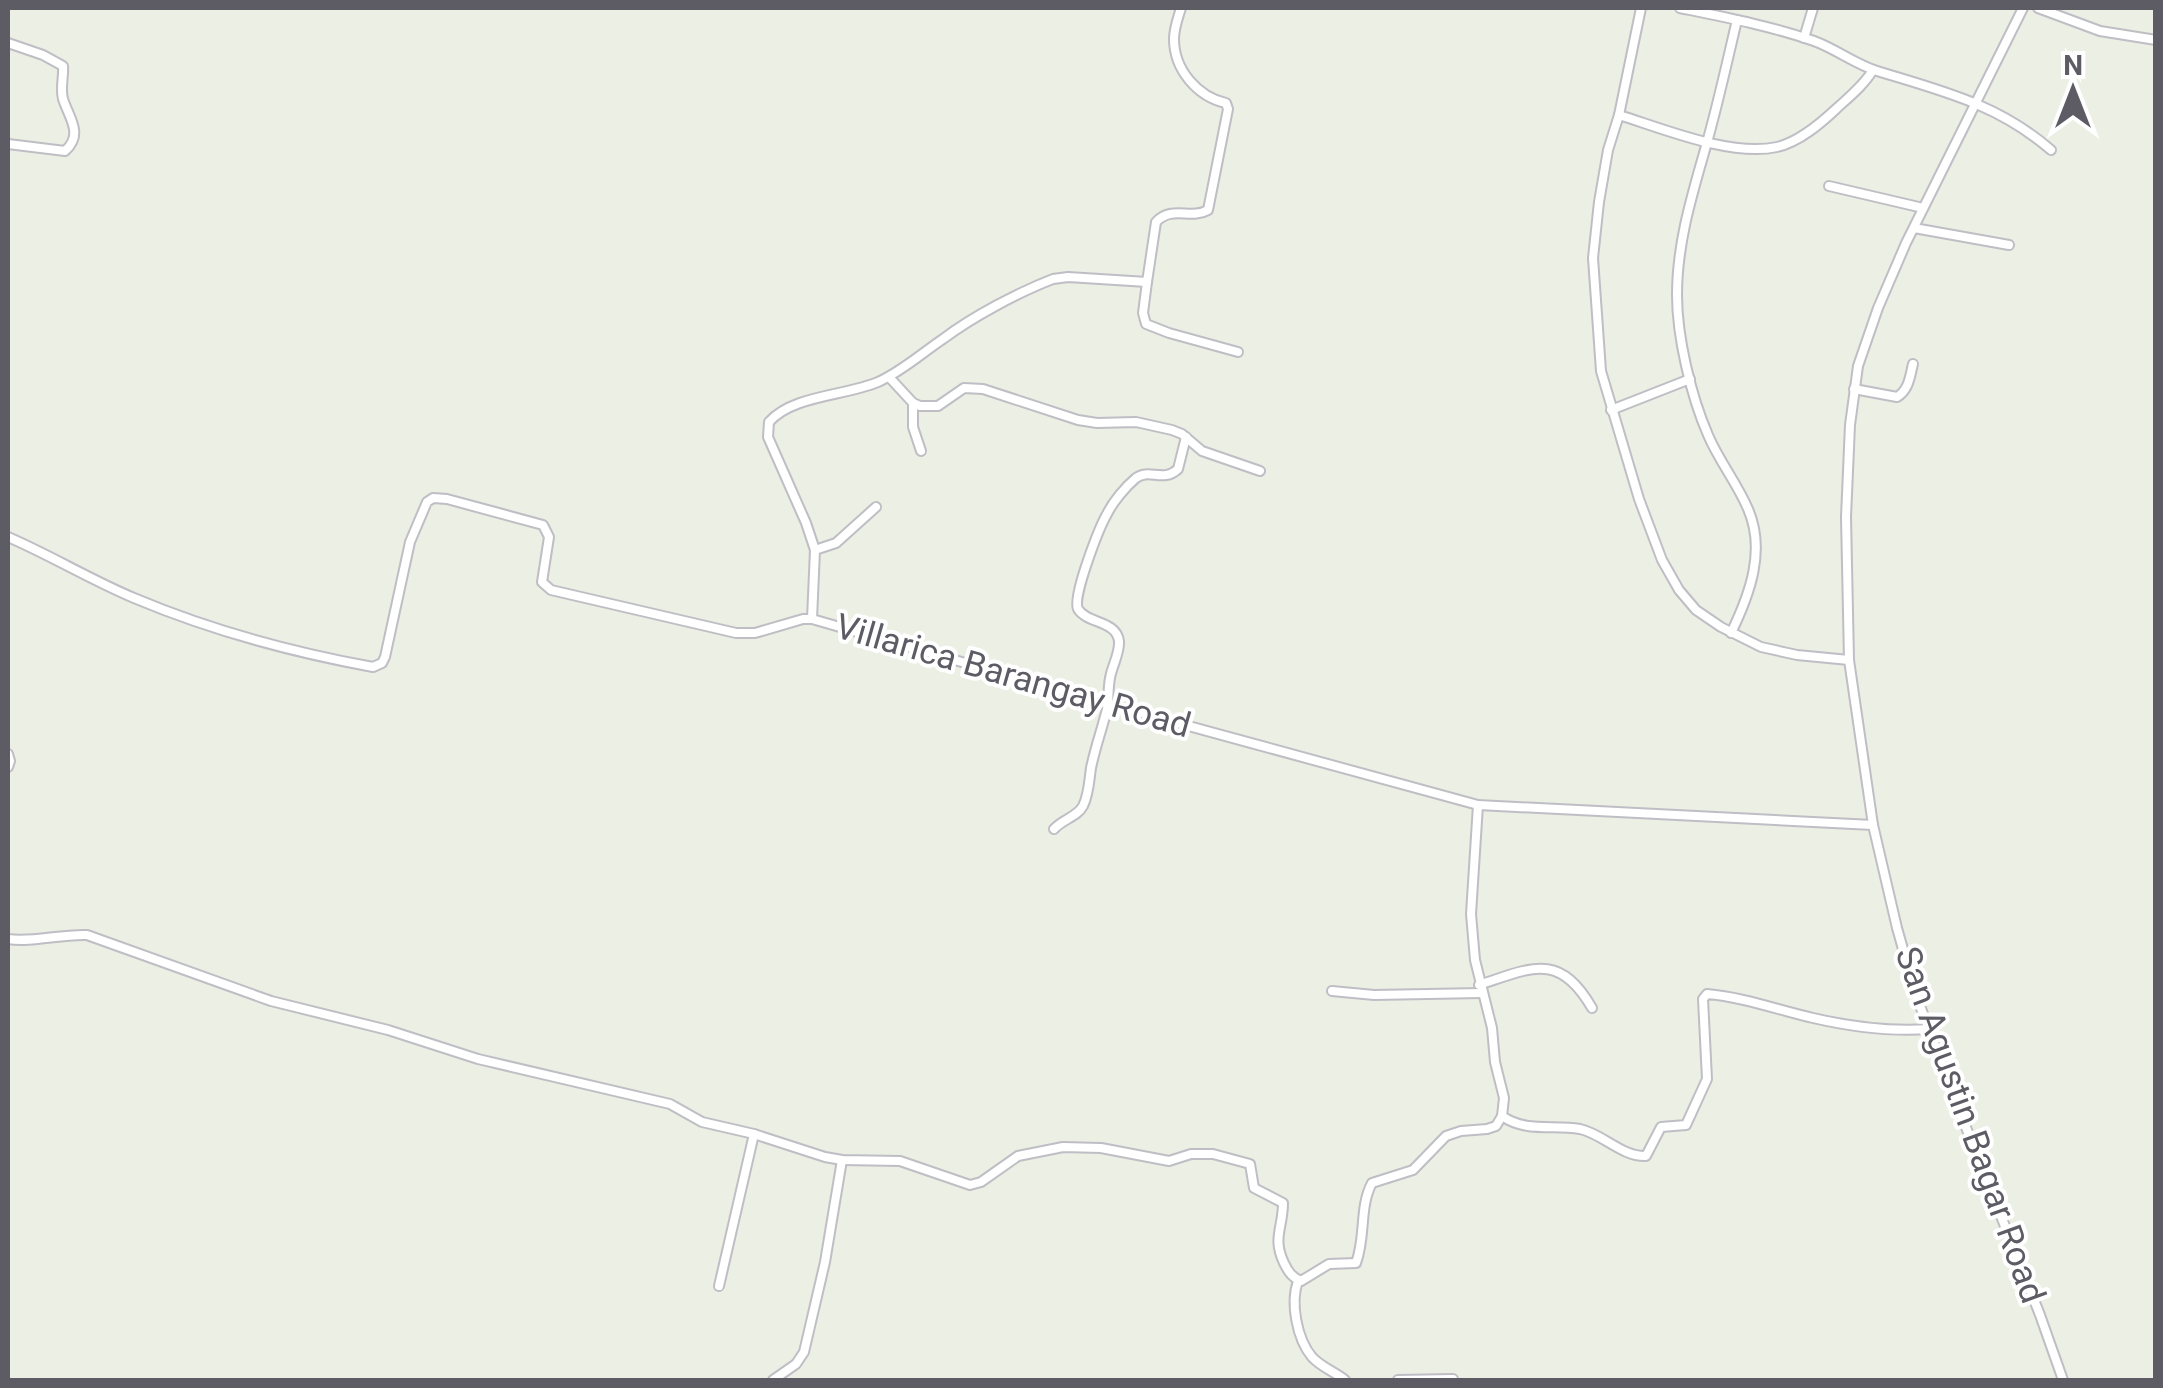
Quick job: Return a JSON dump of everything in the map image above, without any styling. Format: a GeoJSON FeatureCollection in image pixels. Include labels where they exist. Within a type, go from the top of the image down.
{"type":"FeatureCollection","features":[{"type":"Feature","properties":{"kind":"street"},"geometry":{"type":"LineString","coordinates":[[1180,8],[1174,38],[1180,64],[1202,93],[1226,103],[1228,109],[1208,210],[1202,214],[1168,214],[1156,222],[1143,313],[1146,324],[1238,352]]}},
{"type":"Feature","properties":{"kind":"street"},"geometry":{"type":"LineString","coordinates":[[1641,8],[1608,150],[1594,258],[1600,371],[1639,499],[1662,560],[1696,610],[1761,647],[1849,660]]}},
{"type":"Feature","properties":{"kind":"street"},"geometry":{"type":"LineString","coordinates":[[1680,8],[1834,48],[1873,70],[1977,103],[2018,125],[2051,150]]}},
{"type":"Feature","properties":{"kind":"street"},"geometry":{"type":"LineString","coordinates":[[1804,38],[1813,8]]}},
{"type":"Feature","properties":{"kind":"street","name":"San Agustin Bagar Road"},"geometry":{"type":"LineString","coordinates":[[2023,8],[1923,208],[1878,308],[1858,366],[1850,425],[1846,517],[1849,660],[1873,826],[1897,928],[1929,1030],[2063,1380]]}},
{"type":"Feature","properties":{"kind":"street"},"geometry":{"type":"LineString","coordinates":[[2038,8],[2100,31],[2156,40]]}},
{"type":"Feature","properties":{"kind":"street"},"geometry":{"type":"LineString","coordinates":[[1731,632],[1752,583],[1754,530],[1738,489],[1707,434],[1679,334],[1677,296],[1679,253],[1689,201],[1737,20]]}},
{"type":"Feature","properties":{"kind":"street"},"geometry":{"type":"LineString","coordinates":[[8,43],[63,66],[62,95],[74,128],[73,141],[65,151],[8,144]]}},
{"type":"Feature","properties":{"kind":"street"},"geometry":{"type":"LineString","coordinates":[[1619,115],[1707,143],[1778,147],[1833,112],[1873,70]]}},
{"type":"Feature","properties":{"kind":"street"},"geometry":{"type":"LineString","coordinates":[[1829,186],[1923,208]]}},
{"type":"Feature","properties":{"kind":"street"},"geometry":{"type":"LineString","coordinates":[[1914,228],[2009,244]]}},
{"type":"Feature","properties":{"kind":"street"},"geometry":{"type":"LineString","coordinates":[[812,620],[814,550],[770,444],[769,422],[785,410],[858,390],[889,377],[946,336],[1053,279],[1147,282]]}},
{"type":"Feature","properties":{"kind":"street"},"geometry":{"type":"LineString","coordinates":[[1854,390],[1897,397],[1908,385],[1913,364]]}},
{"type":"Feature","properties":{"kind":"street"},"geometry":{"type":"LineString","coordinates":[[889,377],[914,403],[927,407],[938,406],[959,390],[983,389],[1078,420],[1136,422],[1172,430],[1202,451],[1260,471]]}},
{"type":"Feature","properties":{"kind":"street"},"geometry":{"type":"LineString","coordinates":[[1611,410],[1690,379]]}},
{"type":"Feature","properties":{"kind":"street"},"geometry":{"type":"LineString","coordinates":[[914,403],[913,427],[921,451]]}},
{"type":"Feature","properties":{"kind":"street"},"geometry":{"type":"LineString","coordinates":[[1054,829],[1079,813],[1086,799],[1119,639],[1111,628],[1079,611],[1078,596],[1098,534],[1112,505],[1139,476],[1174,474],[1181,464],[1186,438]]}},
{"type":"Feature","properties":{"kind":"street","name":"Villarica Barangay Road"},"geometry":{"type":"LineString","coordinates":[[8,536],[131,597],[169,611],[264,643],[372,667],[378,666],[385,656],[410,542],[427,502],[432,498],[447,500],[543,525],[549,536],[542,582],[551,590],[736,633],[755,633],[812,620],[1478,805],[1873,826]]}},
{"type":"Feature","properties":{"kind":"street"},"geometry":{"type":"LineString","coordinates":[[814,550],[836,543],[876,507]]}},
{"type":"Feature","properties":{"kind":"street"},"geometry":{"type":"LineString","coordinates":[[8,754],[8,767]]}},
{"type":"Feature","properties":{"kind":"street"},"geometry":{"type":"LineString","coordinates":[[1298,1281],[1307,1280],[1329,1264],[1356,1262],[1366,1195],[1372,1183],[1413,1170],[1446,1136],[1496,1126],[1502,1116],[1504,1091],[1474,960],[1472,914],[1478,805]]}},
{"type":"Feature","properties":{"kind":"street"},"geometry":{"type":"LineString","coordinates":[[8,939],[87,935],[271,1001],[388,1030],[478,1058],[670,1104],[702,1122],[826,1157],[900,1161],[970,1185],[981,1182],[1018,1156],[1063,1147],[1101,1148],[1169,1162],[1200,1153],[1232,1157],[1250,1164],[1254,1188],[1282,1203],[1277,1243],[1289,1272],[1298,1281]]}},
{"type":"Feature","properties":{"kind":"street"},"geometry":{"type":"LineString","coordinates":[[1332,991],[1374,995],[1480,989],[1538,968],[1555,970],[1574,984],[1592,1008]]}},
{"type":"Feature","properties":{"kind":"street"},"geometry":{"type":"LineString","coordinates":[[1502,1116],[1524,1126],[1588,1131],[1636,1156],[1646,1156],[1661,1126],[1686,1125],[1704,1089],[1708,1071],[1703,999],[1707,994],[1861,1028],[1929,1030]]}},
{"type":"Feature","properties":{"kind":"street"},"geometry":{"type":"LineString","coordinates":[[718,1286],[754,1134]]}},
{"type":"Feature","properties":{"kind":"street"},"geometry":{"type":"LineString","coordinates":[[772,1380],[796,1364],[804,1352],[826,1262],[842,1160]]}},
{"type":"Feature","properties":{"kind":"street"},"geometry":{"type":"LineString","coordinates":[[1298,1281],[1294,1308],[1308,1350],[1316,1361],[1345,1380]]}},
{"type":"Feature","properties":{"kind":"street"},"geometry":{"type":"LineString","coordinates":[[1398,1380],[1453,1379]]}}]}
